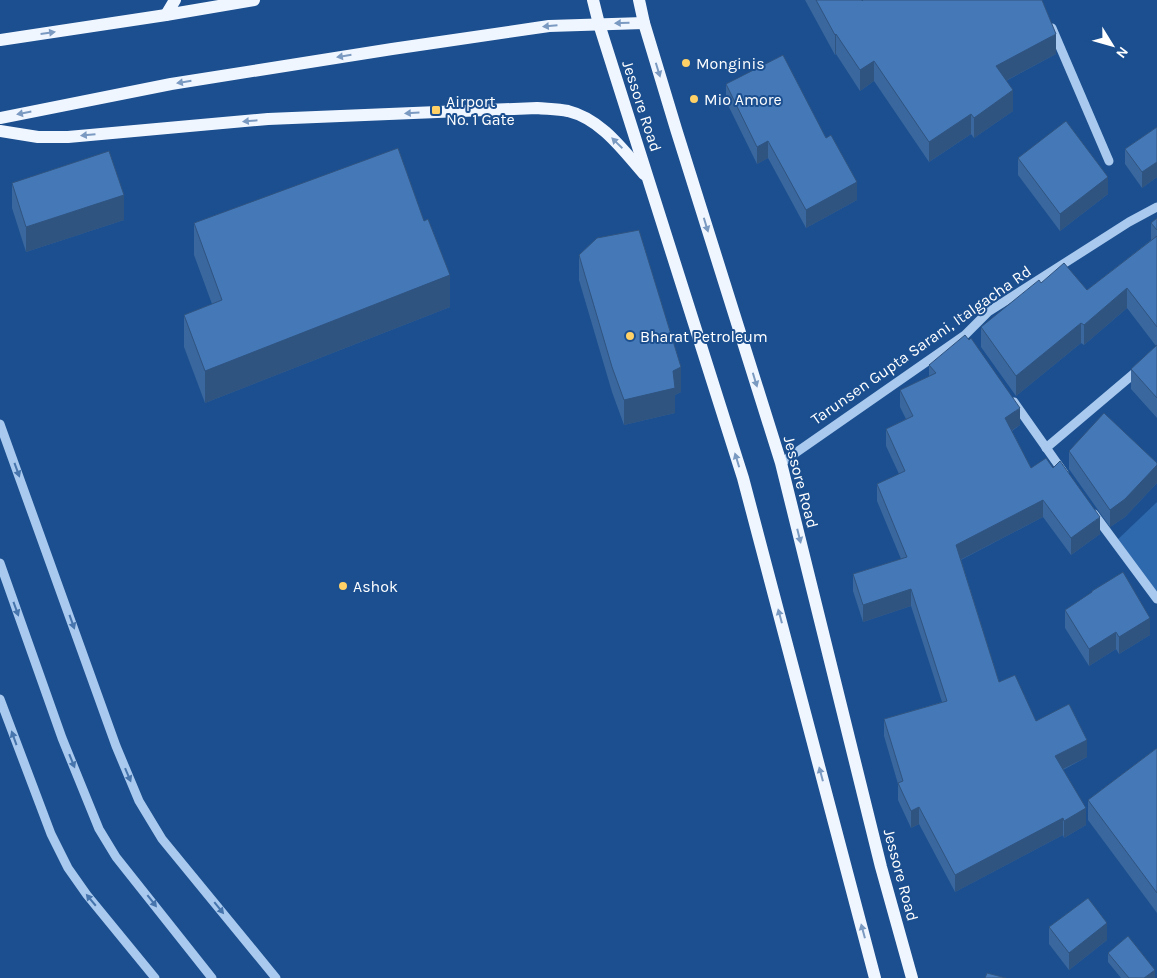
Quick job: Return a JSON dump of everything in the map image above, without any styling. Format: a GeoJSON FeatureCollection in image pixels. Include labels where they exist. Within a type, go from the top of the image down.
{"type":"FeatureCollection","features":[{"type":"Feature","properties":{"kind":"main road"},"geometry":{"type":"LineString","coordinates":[[166,15],[175,0]]}},
{"type":"Feature","properties":{"kind":"main road"},"geometry":{"type":"LineString","coordinates":[[0,40],[254,0]]}},
{"type":"Feature","properties":{"kind":"main road","name":"Jessore Road"},"geometry":{"type":"LineString","coordinates":[[593,0],[743,478],[875,978]]}},
{"type":"Feature","properties":{"kind":"main road","name":"Jessore Road"},"geometry":{"type":"LineString","coordinates":[[639,0],[644,23],[781,463],[881,867],[912,978]]}},
{"type":"Feature","properties":{"kind":"main road"},"geometry":{"type":"LineString","coordinates":[[0,118],[171,84],[392,49],[549,26],[644,23]]}},
{"type":"Feature","properties":{"kind":"main road"},"geometry":{"type":"LineString","coordinates":[[0,131],[38,137],[68,137],[268,119],[537,108],[568,111],[585,118],[599,127],[620,146],[649,180]]}},
{"type":"Feature","properties":{"kind":"street"},"geometry":{"type":"LineString","coordinates":[[1048,18],[1109,161]]}},
{"type":"Feature","properties":{"kind":"street","name":"Tarunsen Gupta Sarani, Italgacha Rd"},"geometry":{"type":"LineString","coordinates":[[781,463],[965,335],[988,312],[1129,222],[1157,207]]}},
{"type":"Feature","properties":{"kind":"street"},"geometry":{"type":"LineString","coordinates":[[965,335],[971,343]]}},
{"type":"Feature","properties":{"kind":"street"},"geometry":{"type":"LineString","coordinates":[[1046,448],[1157,354]]}},
{"type":"Feature","properties":{"kind":"street"},"geometry":{"type":"LineString","coordinates":[[1006,392],[1069,480]]}},
{"type":"Feature","properties":{"kind":"street"},"geometry":{"type":"LineString","coordinates":[[0,424],[116,746],[139,801],[162,840],[276,978]]}},
{"type":"Feature","properties":{"kind":"street"},"geometry":{"type":"LineString","coordinates":[[1086,503],[1157,599]]}},
{"type":"Feature","properties":{"kind":"street"},"geometry":{"type":"LineString","coordinates":[[0,563],[62,738],[99,829],[116,857],[212,978]]}},
{"type":"Feature","properties":{"kind":"street"},"geometry":{"type":"LineString","coordinates":[[0,699],[50,834],[68,868],[87,895],[155,978]]}},
{"type":"Feature","properties":{"kind":"shaded area"},"geometry":{"type":"Polygon","coordinates":[[[1157,502],[1157,592],[1114,543],[1157,502]]]}},
{"type":"Feature","properties":{"kind":"building"},"geometry":{"type":"Polygon","coordinates":[[[816,0],[1042,0],[1056,34],[996,66],[1013,90],[974,118],[971,114],[929,142],[874,61],[860,70],[835,35],[816,0]]]}},
{"type":"Feature","properties":{"kind":"building"},"geometry":{"type":"Polygon","coordinates":[[[783,55],[826,138],[831,135],[857,182],[806,210],[768,141],[757,147],[726,84],[783,55]]]}},
{"type":"Feature","properties":{"kind":"building"},"geometry":{"type":"Polygon","coordinates":[[[1066,121],[1108,177],[1060,214],[1018,158],[1066,121]]]}},
{"type":"Feature","properties":{"kind":"building"},"geometry":{"type":"Polygon","coordinates":[[[1157,127],[1157,162],[1142,172],[1125,149],[1157,127]]]}},
{"type":"Feature","properties":{"kind":"building"},"geometry":{"type":"Polygon","coordinates":[[[398,148],[424,221],[428,219],[450,275],[205,371],[184,315],[222,300],[194,223],[398,148]]]}},
{"type":"Feature","properties":{"kind":"building"},"geometry":{"type":"Polygon","coordinates":[[[109,151],[124,195],[26,227],[12,183],[109,151]]]}},
{"type":"Feature","properties":{"kind":"building"},"geometry":{"type":"Polygon","coordinates":[[[1157,218],[1157,230],[1151,223],[1157,218]]]}},
{"type":"Feature","properties":{"kind":"building","name":"Bharat Petroleum"},"geometry":{"type":"Polygon","coordinates":[[[639,230],[681,367],[673,371],[675,388],[624,400],[612,367],[579,255],[597,238],[639,230]]]}},
{"type":"Feature","properties":{"kind":"building"},"geometry":{"type":"Polygon","coordinates":[[[1157,236],[1157,327],[1127,288],[1084,325],[1081,323],[1016,376],[981,327],[1039,280],[1041,283],[1064,263],[1087,290],[1157,236]]]}},
{"type":"Feature","properties":{"kind":"building"},"geometry":{"type":"Polygon","coordinates":[[[965,335],[969,340],[971,338],[1020,408],[1005,418],[1031,468],[1046,458],[1053,468],[1060,461],[1100,517],[1071,538],[1043,500],[956,545],[999,682],[1015,675],[1036,721],[1069,704],[1087,740],[1055,756],[1086,808],[1064,821],[1063,818],[955,875],[919,807],[911,811],[898,783],[903,781],[884,719],[947,701],[911,589],[863,605],[853,574],[907,557],[877,484],[905,471],[886,429],[913,416],[900,390],[936,373],[929,365],[965,335]]]}},
{"type":"Feature","properties":{"kind":"building"},"geometry":{"type":"Polygon","coordinates":[[[1157,345],[1157,398],[1131,369],[1157,345]]]}},
{"type":"Feature","properties":{"kind":"building"},"geometry":{"type":"Polygon","coordinates":[[[1104,413],[1157,463],[1125,499],[1110,510],[1069,451],[1104,413]]]}},
{"type":"Feature","properties":{"kind":"building"},"geometry":{"type":"Polygon","coordinates":[[[1123,572],[1150,618],[1119,637],[1116,632],[1089,649],[1065,610],[1123,572]]]}},
{"type":"Feature","properties":{"kind":"building"},"geometry":{"type":"Polygon","coordinates":[[[1157,748],[1157,893],[1088,800],[1157,748]]]}},
{"type":"Feature","properties":{"kind":"building"},"geometry":{"type":"Polygon","coordinates":[[[1088,898],[1107,923],[1069,953],[1049,927],[1088,898]]]}},
{"type":"Feature","properties":{"kind":"building"},"geometry":{"type":"Polygon","coordinates":[[[1128,936],[1155,970],[1144,978],[1129,978],[1108,953],[1128,936]]]}},
{"type":"Feature","properties":{"kind":"building"},"geometry":{"type":"Polygon","coordinates":[[[987,973],[1006,978],[985,978],[987,973]]]}},
{"type":"Feature","properties":{"kind":"place","name":"Monginis"},"geometry":{"type":"Point","coordinates":[686,63]}},
{"type":"Feature","properties":{"kind":"place","name":"Mio Amore"},"geometry":{"type":"Point","coordinates":[694,99]}},
{"type":"Feature","properties":{"kind":"place","name":"Airport No. 1 Gate"},"geometry":{"type":"Point","coordinates":[436,110]}},
{"type":"Feature","properties":{"kind":"place","name":"Bharat Petroleum"},"geometry":{"type":"Point","coordinates":[630,336]}},
{"type":"Feature","properties":{"kind":"place","name":"Ashok"},"geometry":{"type":"Point","coordinates":[343,586]}}]}
